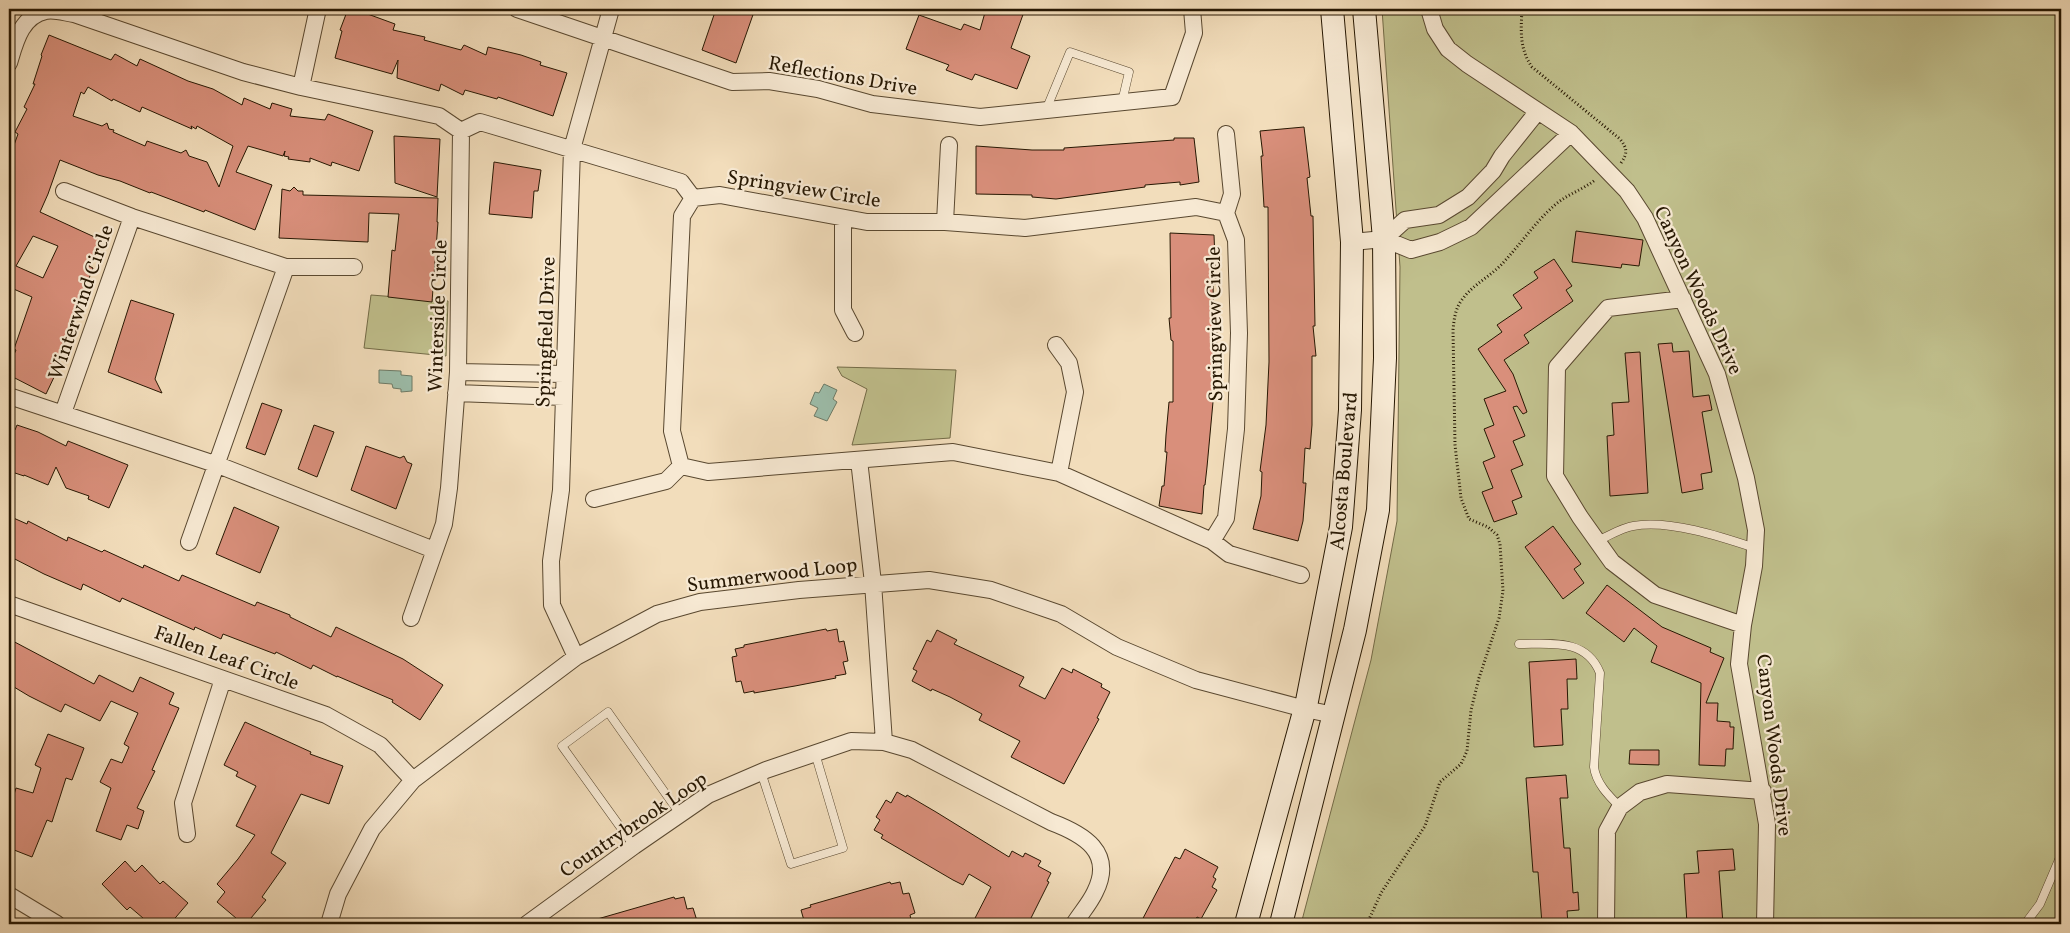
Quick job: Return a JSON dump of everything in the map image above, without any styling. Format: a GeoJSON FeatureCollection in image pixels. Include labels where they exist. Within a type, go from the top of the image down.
{"type":"FeatureCollection","features":[{"type":"Feature","properties":{"kind":"main road","name":"Alcosta Boulevard"},"geometry":{"type":"LineString","coordinates":[[1246,924],[1305,709],[1341,527],[1350,410],[1352,242],[1332,9]]}},
{"type":"Feature","properties":{"kind":"main road","name":"Alcosta Boulevard"},"geometry":{"type":"LineString","coordinates":[[1281,924],[1355,630],[1378,510],[1385,358],[1384,239],[1364,9]]}},
{"type":"Feature","properties":{"kind":"street","name":"Reflections Drive"},"geometry":{"type":"LineString","coordinates":[[517,9],[602,36],[732,82],[768,81],[818,89],[872,104],[980,117],[1172,96],[1194,33],[1192,9]]}},
{"type":"Feature","properties":{"kind":"street","name":"Springfield Drive"},"geometry":{"type":"LineString","coordinates":[[576,657],[552,605],[551,561],[561,490],[572,149],[582,119],[602,36],[611,9]]}},
{"type":"Feature","properties":{"kind":"street","name":"Canyon Woods Drive"},"geometry":{"type":"LineString","coordinates":[[1429,9],[1435,29],[1448,49],[1467,64],[1571,133],[1627,192],[1644,218],[1717,374],[1746,478],[1756,530],[1754,566],[1743,625],[1739,664],[1763,791],[1767,824],[1765,924]]}},
{"type":"Feature","properties":{"kind":"street"},"geometry":{"type":"LineString","coordinates":[[9,64],[18,33],[31,18],[46,10],[74,14],[243,72],[301,87],[439,116],[461,131],[480,122],[681,182],[694,198],[682,216],[672,431],[681,466]]}},
{"type":"Feature","properties":{"kind":"street"},"geometry":{"type":"LineString","coordinates":[[301,87],[316,13]]}},
{"type":"Feature","properties":{"kind":"street"},"geometry":{"type":"LineString","coordinates":[[1384,239],[1405,220],[1439,215],[1468,198],[1493,171],[1502,156],[1538,111]]}},
{"type":"Feature","properties":{"kind":"street","name":"Winterside Circle"},"geometry":{"type":"LineString","coordinates":[[411,618],[444,524],[449,488],[458,372],[461,131]]}},
{"type":"Feature","properties":{"kind":"street"},"geometry":{"type":"LineString","coordinates":[[1352,242],[1384,239],[1411,250],[1440,242],[1471,227],[1571,133]]}},
{"type":"Feature","properties":{"kind":"street"},"geometry":{"type":"LineString","coordinates":[[1226,134],[1232,194],[1226,214]]}},
{"type":"Feature","properties":{"kind":"street"},"geometry":{"type":"LineString","coordinates":[[945,222],[949,145]]}},
{"type":"Feature","properties":{"kind":"street"},"geometry":{"type":"LineString","coordinates":[[64,191],[132,217]]}},
{"type":"Feature","properties":{"kind":"street","name":"Springview Circle"},"geometry":{"type":"LineString","coordinates":[[694,198],[720,195],[867,222],[945,222],[1024,228],[1196,207],[1226,214],[1236,240],[1239,333],[1236,429],[1226,518],[1212,541]]}},
{"type":"Feature","properties":{"kind":"street","name":"Winterwind Circle"},"geometry":{"type":"LineString","coordinates":[[63,413],[132,217],[286,267],[354,267]]}},
{"type":"Feature","properties":{"kind":"street"},"geometry":{"type":"LineString","coordinates":[[843,218],[843,310],[855,333]]}},
{"type":"Feature","properties":{"kind":"street"},"geometry":{"type":"LineString","coordinates":[[189,542],[218,465],[286,267]]}},
{"type":"Feature","properties":{"kind":"street"},"geometry":{"type":"LineString","coordinates":[[1683,299],[1608,308],[1557,367],[1555,476],[1580,517],[1612,562],[1655,594],[1743,625]]}},
{"type":"Feature","properties":{"kind":"street"},"geometry":{"type":"LineString","coordinates":[[1056,345],[1069,363],[1075,392],[1060,473]]}},
{"type":"Feature","properties":{"kind":"street"},"geometry":{"type":"LineString","coordinates":[[458,372],[564,374]]}},
{"type":"Feature","properties":{"kind":"street"},"geometry":{"type":"LineString","coordinates":[[456,394],[564,397]]}},
{"type":"Feature","properties":{"kind":"street"},"geometry":{"type":"LineString","coordinates":[[9,396],[218,465],[434,550]]}},
{"type":"Feature","properties":{"kind":"street"},"geometry":{"type":"LineString","coordinates":[[681,466],[708,472],[953,452],[1060,473],[1212,541],[1229,554],[1302,575]]}},
{"type":"Feature","properties":{"kind":"street"},"geometry":{"type":"LineString","coordinates":[[859,460],[872,583],[884,742]]}},
{"type":"Feature","properties":{"kind":"street"},"geometry":{"type":"LineString","coordinates":[[594,500],[666,481],[681,466]]}},
{"type":"Feature","properties":{"kind":"street","name":"Summerwood Loop"},"geometry":{"type":"LineString","coordinates":[[329,924],[338,894],[372,830],[413,780],[576,657],[657,614],[700,602],[872,583],[929,580],[991,590],[1061,614],[1118,647],[1196,680],[1334,715]]}},
{"type":"Feature","properties":{"kind":"street","name":"Fallen Leaf Circle"},"geometry":{"type":"LineString","coordinates":[[9,604],[326,714],[380,745],[413,780]]}},
{"type":"Feature","properties":{"kind":"street"},"geometry":{"type":"LineString","coordinates":[[187,834],[183,803],[223,679]]}},
{"type":"Feature","properties":{"kind":"street","name":"Countrybrook Loop"},"geometry":{"type":"LineString","coordinates":[[527,924],[708,795],[761,772],[851,741],[884,742],[912,750],[1051,822],[1067,828],[1092,844],[1098,853],[1101,870],[1099,880],[1095,892],[1074,924]]}},
{"type":"Feature","properties":{"kind":"street"},"geometry":{"type":"LineString","coordinates":[[1606,924],[1607,831],[1620,807],[1640,792],[1667,784],[1763,791]]}},
{"type":"Feature","properties":{"kind":"street"},"geometry":{"type":"LineString","coordinates":[[9,895],[57,924]]}},
{"type":"Feature","properties":{"kind":"lane"},"geometry":{"type":"LineString","coordinates":[[1046,110],[1070,52],[1129,72],[1122,102]]}},
{"type":"Feature","properties":{"kind":"lane"},"geometry":{"type":"LineString","coordinates":[[1598,541],[1633,526],[1670,525],[1755,548]]}},
{"type":"Feature","properties":{"kind":"lane"},"geometry":{"type":"LineString","coordinates":[[1519,644],[1560,644],[1580,649],[1590,654],[1596,663],[1600,673],[1595,776],[1607,794],[1620,807]]}},
{"type":"Feature","properties":{"kind":"lane"},"geometry":{"type":"LineString","coordinates":[[634,846],[562,746],[608,712],[680,814]]}},
{"type":"Feature","properties":{"kind":"lane"},"geometry":{"type":"LineString","coordinates":[[761,772],[791,864],[843,848],[815,753]]}},
{"type":"Feature","properties":{"kind":"lane"},"geometry":{"type":"LineString","coordinates":[[2025,924],[2040,904],[2061,855]]}},
{"type":"Feature","properties":{"kind":"path"},"geometry":{"type":"LineString","coordinates":[[1367,924],[1380,893],[1426,826],[1440,782],[1461,764],[1467,752],[1471,710],[1499,618],[1503,591],[1500,544],[1497,535],[1488,527],[1468,519],[1460,498],[1455,445],[1454,315],[1470,289],[1500,266],[1556,204],[1569,194],[1586,187],[1609,171],[1621,162],[1626,154],[1624,144],[1532,67],[1526,59],[1520,35],[1522,9]]}},
{"type":"Feature","properties":{"kind":"shaded area"},"geometry":{"type":"Polygon","coordinates":[[[1382,9],[2061,9],[2061,924],[1301,924],[1371,660],[1397,521],[1400,267],[1382,9]]]}},
{"type":"Feature","properties":{"kind":"shaded area"},"geometry":{"type":"Polygon","coordinates":[[[371,295],[448,301],[446,356],[364,348],[371,295]]]}},
{"type":"Feature","properties":{"kind":"shaded area"},"geometry":{"type":"Polygon","coordinates":[[[837,367],[956,370],[950,438],[852,445],[867,389],[842,376],[837,367]]]}},
{"type":"Feature","properties":{"kind":"shaded area"},"geometry":{"type":"Polygon","coordinates":[[[379,370],[401,371],[401,375],[412,376],[412,391],[401,392],[401,389],[393,388],[392,384],[379,383],[379,370]]]}},
{"type":"Feature","properties":{"kind":"shaded area"},"geometry":{"type":"Polygon","coordinates":[[[824,384],[837,390],[833,399],[837,402],[827,421],[814,416],[818,408],[810,404],[815,392],[819,393],[824,384]]]}},
{"type":"Feature","properties":{"kind":"building"},"geometry":{"type":"Polygon","coordinates":[[[348,9],[354,9],[395,24],[393,30],[425,37],[424,40],[461,50],[464,45],[486,55],[488,47],[521,55],[541,62],[540,65],[567,73],[553,116],[498,97],[497,99],[465,90],[463,95],[441,84],[439,91],[397,78],[398,60],[392,74],[335,58],[342,31],[340,30],[348,9]]]}},
{"type":"Feature","properties":{"kind":"building"},"geometry":{"type":"Polygon","coordinates":[[[716,9],[755,9],[736,63],[702,50],[716,9]]]}},
{"type":"Feature","properties":{"kind":"building"},"geometry":{"type":"Polygon","coordinates":[[[986,9],[1025,9],[1011,48],[1030,56],[1017,89],[975,74],[972,80],[946,70],[949,65],[906,49],[919,15],[961,30],[964,24],[980,30],[986,9]]]}},
{"type":"Feature","properties":{"kind":"building"},"geometry":{"type":"Polygon","coordinates":[[[49,35],[111,60],[115,54],[137,66],[140,59],[188,81],[213,89],[242,105],[244,98],[270,109],[272,103],[292,109],[290,116],[325,120],[328,114],[373,131],[359,171],[332,162],[331,166],[310,158],[310,162],[288,159],[289,157],[284,156],[285,151],[283,156],[248,146],[236,172],[272,185],[255,230],[205,210],[204,212],[60,160],[40,212],[101,240],[89,266],[93,268],[63,346],[65,346],[56,373],[46,394],[9,375],[9,365],[16,350],[14,349],[32,297],[9,287],[9,159],[18,134],[15,132],[27,109],[24,107],[35,84],[33,84],[49,35]],[[88,87],[84,94],[81,92],[73,116],[102,126],[107,123],[109,129],[114,130],[113,132],[145,146],[147,141],[181,153],[186,150],[189,156],[207,162],[219,187],[233,146],[197,126],[196,129],[191,126],[192,129],[142,107],[140,112],[113,99],[112,101],[88,87]],[[33,236],[16,266],[43,278],[58,246],[33,236]]]}},
{"type":"Feature","properties":{"kind":"building"},"geometry":{"type":"Polygon","coordinates":[[[1304,127],[1310,177],[1307,178],[1311,216],[1313,216],[1315,326],[1313,326],[1316,356],[1312,356],[1312,425],[1310,449],[1305,448],[1303,483],[1306,483],[1303,521],[1298,541],[1253,529],[1261,496],[1262,472],[1260,471],[1266,425],[1269,362],[1268,207],[1264,207],[1261,156],[1263,156],[1260,131],[1304,127]]]}},
{"type":"Feature","properties":{"kind":"building"},"geometry":{"type":"Polygon","coordinates":[[[394,136],[440,139],[437,197],[395,183],[394,136]]]}},
{"type":"Feature","properties":{"kind":"building"},"geometry":{"type":"Polygon","coordinates":[[[1174,138],[1194,138],[1199,182],[1180,185],[1180,182],[1145,185],[1145,187],[1056,199],[1032,197],[1032,195],[976,194],[976,146],[1064,150],[1064,148],[1174,140],[1174,138]]]}},
{"type":"Feature","properties":{"kind":"building"},"geometry":{"type":"Polygon","coordinates":[[[494,162],[541,170],[538,191],[534,191],[532,218],[489,214],[494,162]]]}},
{"type":"Feature","properties":{"kind":"building"},"geometry":{"type":"Polygon","coordinates":[[[294,187],[298,191],[303,191],[303,195],[438,198],[432,302],[388,297],[392,250],[395,251],[399,214],[369,213],[368,242],[279,238],[282,189],[290,191],[294,187]]]}},
{"type":"Feature","properties":{"kind":"building"},"geometry":{"type":"Polygon","coordinates":[[[1576,231],[1643,240],[1639,266],[1622,264],[1621,268],[1572,262],[1576,231]]]}},
{"type":"Feature","properties":{"kind":"building"},"geometry":{"type":"Polygon","coordinates":[[[1170,233],[1214,235],[1216,284],[1213,284],[1214,320],[1217,321],[1216,391],[1214,391],[1202,514],[1159,506],[1162,486],[1164,486],[1169,402],[1173,402],[1173,341],[1171,340],[1169,318],[1171,318],[1170,233]]]}},
{"type":"Feature","properties":{"kind":"building"},"geometry":{"type":"Polygon","coordinates":[[[1554,259],[1572,286],[1566,290],[1573,301],[1524,335],[1529,343],[1504,360],[1513,374],[1527,412],[1523,414],[1517,406],[1513,407],[1525,436],[1513,441],[1523,465],[1511,470],[1522,497],[1512,501],[1517,514],[1494,522],[1482,492],[1493,488],[1483,462],[1495,457],[1484,429],[1494,425],[1484,399],[1506,391],[1478,349],[1502,332],[1497,325],[1522,308],[1513,295],[1538,278],[1534,272],[1554,259]]]}},
{"type":"Feature","properties":{"kind":"building"},"geometry":{"type":"Polygon","coordinates":[[[131,300],[174,314],[155,379],[162,393],[108,372],[131,300]]]}},
{"type":"Feature","properties":{"kind":"building"},"geometry":{"type":"Polygon","coordinates":[[[1672,343],[1673,352],[1689,351],[1693,397],[1709,395],[1712,410],[1702,412],[1712,472],[1701,474],[1703,489],[1682,493],[1658,344],[1672,343]]]}},
{"type":"Feature","properties":{"kind":"building"},"geometry":{"type":"Polygon","coordinates":[[[1640,352],[1648,493],[1610,496],[1607,436],[1614,435],[1612,403],[1629,402],[1625,353],[1640,352]]]}},
{"type":"Feature","properties":{"kind":"building"},"geometry":{"type":"Polygon","coordinates":[[[262,403],[282,410],[265,455],[246,448],[262,403]]]}},
{"type":"Feature","properties":{"kind":"building"},"geometry":{"type":"Polygon","coordinates":[[[17,425],[38,432],[66,446],[68,441],[128,465],[109,508],[88,499],[89,496],[66,488],[56,467],[48,485],[9,471],[9,428],[15,430],[17,425]]]}},
{"type":"Feature","properties":{"kind":"building"},"geometry":{"type":"Polygon","coordinates":[[[314,425],[334,432],[317,477],[298,469],[314,425]]]}},
{"type":"Feature","properties":{"kind":"building"},"geometry":{"type":"Polygon","coordinates":[[[366,446],[400,458],[404,456],[407,462],[412,464],[396,509],[351,490],[366,446]]]}},
{"type":"Feature","properties":{"kind":"building"},"geometry":{"type":"Polygon","coordinates":[[[234,507],[279,527],[260,573],[216,554],[234,507]]]}},
{"type":"Feature","properties":{"kind":"building"},"geometry":{"type":"Polygon","coordinates":[[[9,516],[27,524],[28,521],[67,541],[68,537],[102,552],[104,550],[143,568],[144,565],[179,581],[182,575],[255,606],[257,602],[290,615],[290,617],[331,637],[336,627],[403,659],[443,685],[420,720],[392,702],[393,700],[313,665],[311,669],[276,652],[275,654],[223,634],[221,639],[195,627],[194,630],[122,598],[120,602],[83,584],[81,590],[9,556],[9,516]]]}},
{"type":"Feature","properties":{"kind":"building"},"geometry":{"type":"Polygon","coordinates":[[[1553,526],[1581,564],[1574,569],[1584,583],[1563,599],[1525,547],[1553,526]]]}},
{"type":"Feature","properties":{"kind":"building"},"geometry":{"type":"Polygon","coordinates":[[[1607,585],[1662,627],[1711,648],[1710,652],[1724,658],[1706,703],[1718,703],[1717,721],[1730,722],[1730,727],[1734,727],[1733,749],[1726,749],[1725,766],[1699,765],[1701,683],[1651,662],[1657,646],[1634,628],[1624,642],[1586,613],[1607,585]]]}},
{"type":"Feature","properties":{"kind":"building"},"geometry":{"type":"Polygon","coordinates":[[[826,629],[827,631],[837,629],[839,642],[844,641],[848,661],[843,662],[846,674],[835,676],[836,678],[754,693],[754,691],[744,693],[741,681],[736,682],[732,657],[737,656],[735,649],[744,647],[744,645],[826,629]]]}},
{"type":"Feature","properties":{"kind":"building"},"geometry":{"type":"Polygon","coordinates":[[[937,630],[957,640],[954,644],[1024,677],[1019,686],[1045,699],[1062,668],[1072,673],[1073,669],[1102,684],[1101,687],[1110,692],[1097,718],[1099,719],[1064,784],[1011,757],[1020,741],[979,720],[982,714],[950,697],[932,689],[931,691],[912,681],[917,671],[913,669],[927,640],[931,642],[937,630]]]}},
{"type":"Feature","properties":{"kind":"building"},"geometry":{"type":"Polygon","coordinates":[[[9,639],[94,684],[99,675],[133,692],[140,677],[174,693],[169,704],[179,708],[152,770],[155,771],[137,808],[144,811],[138,829],[127,825],[121,840],[96,831],[111,788],[100,782],[111,759],[122,763],[129,747],[124,744],[138,713],[111,701],[100,721],[65,704],[61,712],[29,696],[9,684],[9,639]]]}},
{"type":"Feature","properties":{"kind":"building"},"geometry":{"type":"Polygon","coordinates":[[[1576,659],[1577,679],[1567,679],[1568,709],[1561,709],[1563,745],[1534,747],[1529,662],[1576,659]]]}},
{"type":"Feature","properties":{"kind":"building"},"geometry":{"type":"Polygon","coordinates":[[[245,722],[311,752],[310,754],[343,766],[329,804],[301,794],[271,853],[286,863],[262,897],[266,900],[246,924],[243,924],[217,902],[225,892],[217,884],[255,835],[236,826],[256,786],[236,776],[238,772],[224,765],[245,722]]]}},
{"type":"Feature","properties":{"kind":"building"},"geometry":{"type":"Polygon","coordinates":[[[48,734],[84,748],[72,780],[66,778],[52,822],[47,820],[32,857],[9,848],[9,811],[16,788],[33,793],[41,768],[35,765],[48,734]]]}},
{"type":"Feature","properties":{"kind":"building"},"geometry":{"type":"Polygon","coordinates":[[[1630,750],[1659,750],[1659,765],[1629,764],[1630,750]]]}},
{"type":"Feature","properties":{"kind":"building"},"geometry":{"type":"Polygon","coordinates":[[[1566,775],[1568,798],[1560,798],[1564,848],[1570,848],[1573,893],[1578,892],[1579,910],[1567,911],[1568,924],[1542,924],[1538,872],[1533,872],[1526,778],[1566,775]]]}},
{"type":"Feature","properties":{"kind":"building"},"geometry":{"type":"Polygon","coordinates":[[[897,792],[906,797],[907,795],[1009,857],[1012,851],[1023,857],[1025,853],[1041,861],[1038,866],[1051,873],[1047,881],[1049,882],[1028,924],[972,924],[991,887],[969,874],[963,885],[881,838],[883,835],[874,830],[880,820],[876,817],[886,800],[891,803],[897,792]]]}},
{"type":"Feature","properties":{"kind":"building"},"geometry":{"type":"Polygon","coordinates":[[[1185,849],[1218,867],[1213,877],[1216,879],[1212,887],[1217,890],[1201,919],[1197,917],[1193,924],[1140,924],[1175,857],[1180,859],[1185,849]]]}},
{"type":"Feature","properties":{"kind":"building"},"geometry":{"type":"Polygon","coordinates":[[[1733,849],[1735,870],[1719,871],[1723,924],[1687,924],[1684,874],[1699,873],[1697,851],[1733,849]]]}},
{"type":"Feature","properties":{"kind":"building"},"geometry":{"type":"Polygon","coordinates":[[[125,861],[135,872],[142,865],[160,884],[163,881],[188,903],[170,924],[150,924],[130,907],[127,910],[102,884],[125,861]]]}},
{"type":"Feature","properties":{"kind":"building"},"geometry":{"type":"Polygon","coordinates":[[[890,882],[891,884],[900,882],[903,894],[909,893],[915,913],[910,915],[912,924],[805,924],[801,910],[811,907],[810,905],[890,882]]]}},
{"type":"Feature","properties":{"kind":"building"},"geometry":{"type":"Polygon","coordinates":[[[674,897],[675,899],[684,897],[687,909],[693,908],[698,924],[594,924],[594,920],[674,897]]]}}]}
